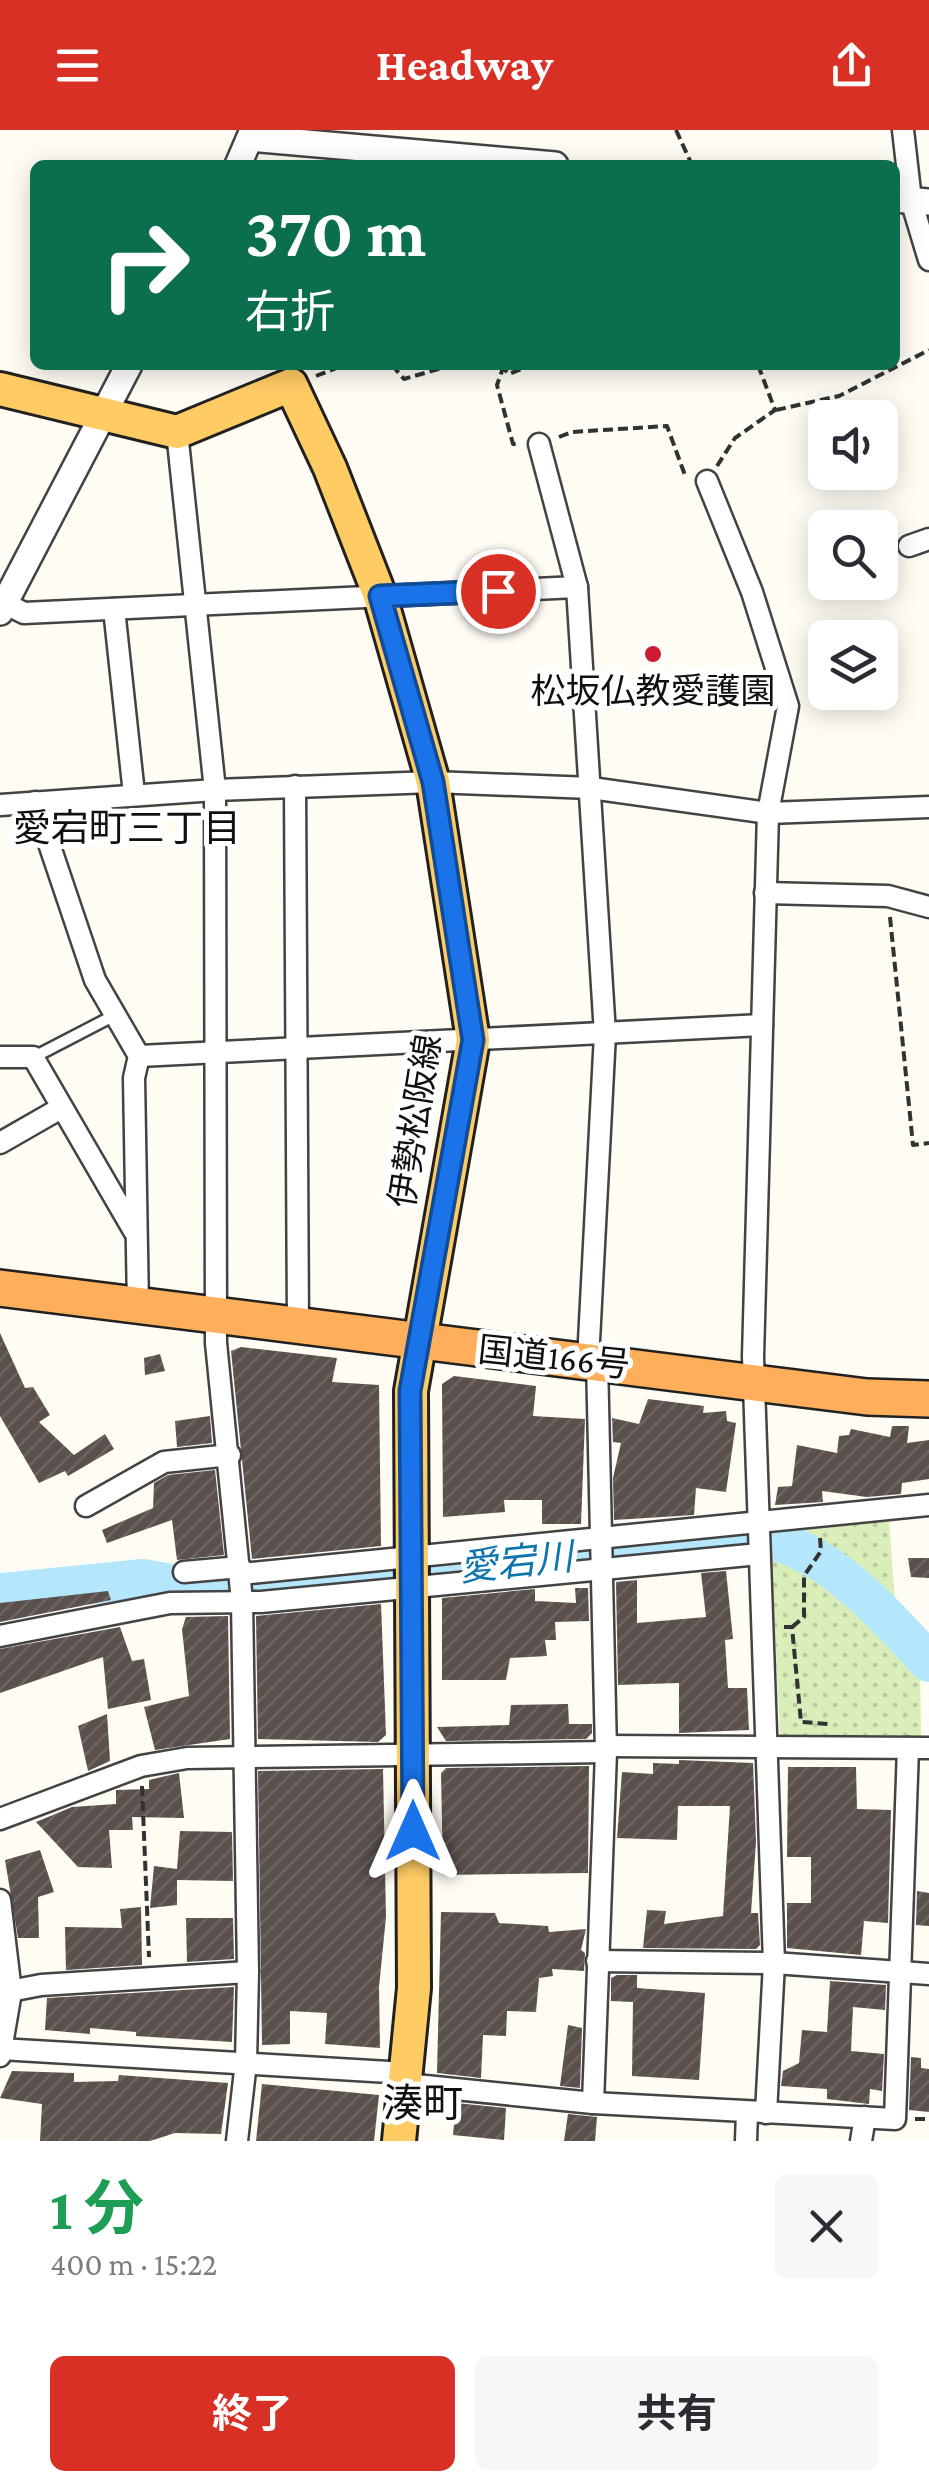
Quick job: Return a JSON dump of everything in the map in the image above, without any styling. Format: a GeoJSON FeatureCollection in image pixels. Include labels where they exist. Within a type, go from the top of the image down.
{"type":"FeatureCollection","features":[{"type":"Feature","properties":{"kind":"highway","name":"国道166号"},"geometry":{"type":"LineString","coordinates":[[0,1288],[866,1397],[929,1400]]}},
{"type":"Feature","properties":{"kind":"main road","name":"伊勢松阪線"},"geometry":{"type":"LineString","coordinates":[[177,432],[286,375],[330,468],[380,596],[433,782],[473,1040],[410,1391],[414,1988],[399,2141]]}},
{"type":"Feature","properties":{"kind":"main road"},"geometry":{"type":"LineString","coordinates":[[0,389],[177,432]]}},
{"type":"Feature","properties":{"kind":"street"},"geometry":{"type":"LineString","coordinates":[[903,130],[912,200],[929,260]]}},
{"type":"Feature","properties":{"kind":"street"},"geometry":{"type":"LineString","coordinates":[[240,160],[251,134],[507,160]]}},
{"type":"Feature","properties":{"kind":"street"},"geometry":{"type":"LineString","coordinates":[[125,370],[2,607],[24,613],[577,587]]}},
{"type":"Feature","properties":{"kind":"street"},"geometry":{"type":"LineString","coordinates":[[177,432],[216,790],[216,1293],[220,1317],[216,1343],[241,1583],[245,1754],[248,1972],[246,2062],[237,2141]]}},
{"type":"Feature","properties":{"kind":"street"},"geometry":{"type":"LineString","coordinates":[[539,444],[577,587],[604,1034],[592,1360],[606,1749],[593,2103]]}},
{"type":"Feature","properties":{"kind":"street"},"geometry":{"type":"LineString","coordinates":[[707,482],[752,592],[788,706],[768,814],[754,1382],[757,1525],[770,1747],[774,1963],[756,2112],[746,2141]]}},
{"type":"Feature","properties":{"kind":"street"},"geometry":{"type":"LineString","coordinates":[[114,609],[134,794]]}},
{"type":"Feature","properties":{"kind":"street"},"geometry":{"type":"LineString","coordinates":[[0,806],[134,794],[433,782],[591,788],[768,814],[929,807]]}},
{"type":"Feature","properties":{"kind":"street"},"geometry":{"type":"LineString","coordinates":[[295,786],[298,1328]]}},
{"type":"Feature","properties":{"kind":"street"},"geometry":{"type":"LineString","coordinates":[[35,802],[94,980],[139,1056],[134,1078],[138,1307]]}},
{"type":"Feature","properties":{"kind":"street"},"geometry":{"type":"LineString","coordinates":[[765,894],[888,896],[929,908]]}},
{"type":"Feature","properties":{"kind":"street"},"geometry":{"type":"LineString","coordinates":[[139,1056],[762,1025]]}},
{"type":"Feature","properties":{"kind":"street"},"geometry":{"type":"LineString","coordinates":[[0,1057],[33,1057],[134,1233]]}},
{"type":"Feature","properties":{"kind":"street"},"geometry":{"type":"LineString","coordinates":[[0,1143],[60,1108]]}},
{"type":"Feature","properties":{"kind":"street"},"geometry":{"type":"LineString","coordinates":[[86,1506],[164,1462],[230,1455]]}},
{"type":"Feature","properties":{"kind":"street"},"geometry":{"type":"LineString","coordinates":[[184,1572],[241,1583],[412,1572],[600,1537],[757,1525],[929,1505]]}},
{"type":"Feature","properties":{"kind":"street"},"geometry":{"type":"LineString","coordinates":[[0,1636],[170,1604],[241,1583],[412,1572],[601,1568],[759,1554]]}},
{"type":"Feature","properties":{"kind":"street"},"geometry":{"type":"LineString","coordinates":[[0,1819],[141,1766],[245,1754],[919,1748],[895,2119],[593,2103],[246,2062],[1,2051],[5,1993],[0,1900]]}},
{"type":"Feature","properties":{"kind":"street"},"geometry":{"type":"LineString","coordinates":[[597,1961],[774,1963],[929,1974]]}},
{"type":"Feature","properties":{"kind":"street"},"geometry":{"type":"LineString","coordinates":[[5,1993],[150,1976],[248,1972]]}},
{"type":"Feature","properties":{"kind":"street"},"geometry":{"type":"LineString","coordinates":[[861,2141],[865,2117]]}},
{"type":"Feature","properties":{"kind":"lane"},"geometry":{"type":"LineString","coordinates":[[33,1057],[113,1016]]}},
{"type":"Feature","properties":{"kind":"path"},"geometry":{"type":"LineString","coordinates":[[676,130],[690,160]]}},
{"type":"Feature","properties":{"kind":"path"},"geometry":{"type":"LineString","coordinates":[[900,365],[929,350]]}},
{"type":"Feature","properties":{"kind":"path"},"geometry":{"type":"LineString","coordinates":[[396,370],[404,380],[436,370]]}},
{"type":"Feature","properties":{"kind":"path"},"geometry":{"type":"LineString","coordinates":[[502,370],[497,385],[513,444],[539,444],[572,432],[667,426],[688,485],[707,482],[735,438],[775,410],[839,396],[890,370]]}},
{"type":"Feature","properties":{"kind":"path"},"geometry":{"type":"LineString","coordinates":[[760,370],[775,410]]}},
{"type":"Feature","properties":{"kind":"path"},"geometry":{"type":"LineString","coordinates":[[888,896],[913,1144],[929,1143]]}},
{"type":"Feature","properties":{"kind":"path"},"geometry":{"type":"LineString","coordinates":[[773,1628],[792,1627],[804,1617],[804,1576],[821,1551]]}},
{"type":"Feature","properties":{"kind":"path"},"geometry":{"type":"LineString","coordinates":[[792,1627],[801,1722],[832,1724]]}},
{"type":"Feature","properties":{"kind":"path"},"geometry":{"type":"LineString","coordinates":[[141,1766],[150,1976]]}},
{"type":"Feature","properties":{"kind":"green space"},"geometry":{"type":"Polygon","coordinates":[[[889,1520],[898,1645],[920,1675],[921,1736],[780,1735],[770,1531],[889,1520]]]}},
{"type":"Feature","properties":{"kind":"building"},"geometry":{"type":"Polygon","coordinates":[[[0,1333],[25,1388],[33,1387],[50,1415],[39,1422],[74,1455],[105,1434],[114,1449],[68,1476],[65,1471],[39,1483],[0,1416],[0,1333]]]}},
{"type":"Feature","properties":{"kind":"building"},"geometry":{"type":"Polygon","coordinates":[[[241,1347],[337,1358],[332,1382],[379,1385],[381,1546],[252,1559],[231,1351],[241,1347]]]}},
{"type":"Feature","properties":{"kind":"building"},"geometry":{"type":"Polygon","coordinates":[[[160,1354],[165,1371],[145,1375],[144,1358],[160,1354]]]}},
{"type":"Feature","properties":{"kind":"building"},"geometry":{"type":"Polygon","coordinates":[[[454,1376],[536,1386],[533,1416],[585,1419],[581,1524],[542,1524],[542,1500],[504,1500],[505,1512],[443,1517],[442,1384],[454,1376]]]}},
{"type":"Feature","properties":{"kind":"building"},"geometry":{"type":"Polygon","coordinates":[[[648,1399],[704,1406],[703,1413],[726,1411],[727,1421],[736,1423],[726,1492],[696,1488],[694,1515],[614,1520],[613,1478],[621,1443],[613,1442],[612,1418],[639,1424],[648,1399]]]}},
{"type":"Feature","properties":{"kind":"building"},"geometry":{"type":"Polygon","coordinates":[[[210,1416],[212,1443],[177,1447],[175,1421],[210,1416]]]}},
{"type":"Feature","properties":{"kind":"building"},"geometry":{"type":"Polygon","coordinates":[[[892,1426],[909,1426],[907,1443],[929,1440],[929,1479],[902,1483],[901,1494],[867,1497],[822,1491],[823,1502],[775,1505],[778,1487],[792,1486],[797,1445],[837,1453],[839,1436],[849,1435],[851,1429],[890,1437],[892,1426]]]}},
{"type":"Feature","properties":{"kind":"building"},"geometry":{"type":"Polygon","coordinates":[[[215,1470],[224,1555],[177,1560],[172,1520],[107,1543],[102,1530],[153,1508],[154,1483],[168,1475],[215,1470]]]}},
{"type":"Feature","properties":{"kind":"building"},"geometry":{"type":"Polygon","coordinates":[[[908,1558],[929,1558],[929,1578],[911,1577],[908,1558]]]}},
{"type":"Feature","properties":{"kind":"building"},"geometry":{"type":"Polygon","coordinates":[[[726,1571],[733,1639],[725,1640],[728,1688],[747,1688],[749,1730],[679,1733],[679,1683],[618,1685],[616,1582],[637,1580],[637,1623],[706,1617],[701,1573],[726,1571]]]}},
{"type":"Feature","properties":{"kind":"building"},"geometry":{"type":"Polygon","coordinates":[[[575,1588],[588,1588],[589,1621],[555,1622],[556,1640],[545,1640],[547,1656],[510,1658],[506,1680],[442,1680],[442,1598],[535,1589],[535,1601],[576,1603],[575,1588]]]}},
{"type":"Feature","properties":{"kind":"building"},"geometry":{"type":"Polygon","coordinates":[[[108,1591],[111,1600],[0,1622],[0,1603],[108,1591]]]}},
{"type":"Feature","properties":{"kind":"building"},"geometry":{"type":"Polygon","coordinates":[[[381,1604],[386,1735],[378,1742],[258,1739],[256,1616],[381,1604]]]}},
{"type":"Feature","properties":{"kind":"building"},"geometry":{"type":"Polygon","coordinates":[[[228,1616],[230,1739],[155,1750],[144,1707],[189,1696],[182,1629],[186,1617],[228,1616]]]}},
{"type":"Feature","properties":{"kind":"building"},"geometry":{"type":"Polygon","coordinates":[[[120,1627],[132,1661],[144,1659],[151,1700],[108,1709],[103,1657],[0,1693],[0,1649],[120,1627]]]}},
{"type":"Feature","properties":{"kind":"building"},"geometry":{"type":"Polygon","coordinates":[[[568,1704],[569,1724],[592,1724],[592,1733],[586,1739],[446,1741],[437,1727],[509,1725],[511,1705],[568,1704]]]}},
{"type":"Feature","properties":{"kind":"building"},"geometry":{"type":"Polygon","coordinates":[[[107,1714],[110,1761],[88,1771],[78,1726],[107,1714]]]}},
{"type":"Feature","properties":{"kind":"building"},"geometry":{"type":"Polygon","coordinates":[[[679,1760],[753,1763],[756,1842],[751,1913],[758,1913],[760,1945],[756,1949],[643,1948],[647,1910],[666,1911],[664,1924],[723,1916],[730,1806],[678,1806],[677,1840],[617,1838],[622,1772],[653,1774],[653,1763],[679,1764],[679,1760]]]}},
{"type":"Feature","properties":{"kind":"building"},"geometry":{"type":"Polygon","coordinates":[[[589,1766],[588,1873],[443,1875],[441,1773],[446,1768],[589,1766]]]}},
{"type":"Feature","properties":{"kind":"building"},"geometry":{"type":"Polygon","coordinates":[[[788,1767],[856,1767],[857,1809],[891,1810],[888,1923],[864,1921],[861,1955],[787,1948],[787,1903],[811,1903],[811,1857],[787,1857],[788,1767]]]}},
{"type":"Feature","properties":{"kind":"building"},"geometry":{"type":"Polygon","coordinates":[[[383,1769],[386,1917],[379,1987],[380,2048],[325,2044],[327,2013],[290,2011],[290,2044],[262,2045],[258,1771],[383,1769]]]}},
{"type":"Feature","properties":{"kind":"building"},"geometry":{"type":"Polygon","coordinates":[[[179,1773],[184,1818],[132,1817],[133,1830],[109,1830],[112,1868],[78,1867],[36,1822],[72,1807],[116,1804],[116,1790],[149,1789],[149,1780],[179,1773]]]}},
{"type":"Feature","properties":{"kind":"building"},"geometry":{"type":"Polygon","coordinates":[[[180,1831],[232,1832],[233,1881],[177,1880],[177,1905],[150,1908],[154,1866],[177,1869],[180,1831]]]}},
{"type":"Feature","properties":{"kind":"building"},"geometry":{"type":"Polygon","coordinates":[[[40,1850],[54,1892],[38,1897],[39,1938],[18,1938],[5,1860],[40,1850]]]}},
{"type":"Feature","properties":{"kind":"building"},"geometry":{"type":"Polygon","coordinates":[[[917,1891],[929,1893],[929,1926],[916,1925],[917,1891]]]}},
{"type":"Feature","properties":{"kind":"building"},"geometry":{"type":"Polygon","coordinates":[[[141,1907],[142,1965],[66,1970],[65,1927],[122,1928],[120,1909],[141,1907]]]}},
{"type":"Feature","properties":{"kind":"building"},"geometry":{"type":"Polygon","coordinates":[[[441,1912],[495,1913],[499,1923],[548,1926],[549,1932],[586,1929],[581,1950],[585,1953],[584,1971],[552,1969],[553,1976],[539,1978],[536,2012],[507,2011],[506,2036],[483,2035],[481,2078],[437,2073],[441,1912]]]}},
{"type":"Feature","properties":{"kind":"building"},"geometry":{"type":"Polygon","coordinates":[[[186,1918],[233,1918],[234,1959],[187,1962],[186,1918]]]}},
{"type":"Feature","properties":{"kind":"building"},"geometry":{"type":"Polygon","coordinates":[[[637,1975],[637,1988],[705,1993],[699,2080],[632,2076],[633,2002],[611,2001],[611,1978],[637,1975]]]}},
{"type":"Feature","properties":{"kind":"building"},"geometry":{"type":"Polygon","coordinates":[[[830,1981],[886,1985],[885,2010],[853,2007],[851,2051],[884,2054],[882,2091],[870,2089],[869,2104],[827,2099],[827,2089],[781,2086],[783,2071],[799,2063],[802,2030],[827,2032],[830,1981]]]}},
{"type":"Feature","properties":{"kind":"building"},"geometry":{"type":"Polygon","coordinates":[[[234,1987],[232,2042],[136,2036],[136,2032],[90,2028],[90,2034],[45,2030],[47,1998],[234,1987]]]}},
{"type":"Feature","properties":{"kind":"building"},"geometry":{"type":"Polygon","coordinates":[[[568,2025],[582,2028],[580,2088],[560,2086],[568,2025]]]}},
{"type":"Feature","properties":{"kind":"building"},"geometry":{"type":"Polygon","coordinates":[[[911,2057],[921,2058],[921,2068],[929,2069],[929,2112],[909,2110],[911,2057]]]}},
{"type":"Feature","properties":{"kind":"building"},"geometry":{"type":"Polygon","coordinates":[[[12,2071],[74,2073],[74,2082],[118,2081],[119,2075],[228,2083],[221,2134],[175,2133],[150,2141],[40,2141],[42,2104],[0,2098],[12,2071]]]}},
{"type":"Feature","properties":{"kind":"building"},"geometry":{"type":"Polygon","coordinates":[[[262,2084],[379,2095],[374,2141],[256,2141],[262,2084]]]}},
{"type":"Feature","properties":{"kind":"building"},"geometry":{"type":"Polygon","coordinates":[[[456,2103],[506,2108],[504,2140],[453,2135],[456,2103]]]}},
{"type":"Feature","properties":{"kind":"building"},"geometry":{"type":"Polygon","coordinates":[[[568,2114],[597,2117],[595,2141],[564,2141],[568,2114]]]}},
{"type":"Feature","properties":{"kind":"waterway","name":"愛宕川"},"geometry":{"type":"LineString","coordinates":[[0,1593],[143,1579],[182,1586],[228,1583],[252,1588],[762,1537],[811,1556],[833,1570],[874,1604],[929,1662]]}},
{"type":"Feature","properties":{"kind":"place","name":"松坂仏教愛護園"},"geometry":{"type":"Point","coordinates":[653,654]}},
{"type":"Feature","properties":{"kind":"district","name":"愛宕町三丁目"},"geometry":{"type":"Point","coordinates":[127,828]}},
{"type":"Feature","properties":{"kind":"district","name":"湊町"},"geometry":{"type":"Point","coordinates":[423,2103]}},
{"type":"Feature","properties":{"kind":"route"},"geometry":{"type":"LineString","coordinates":[[413,1831],[410,1391],[473,1040],[433,782],[380,596],[498,591]]}}]}
